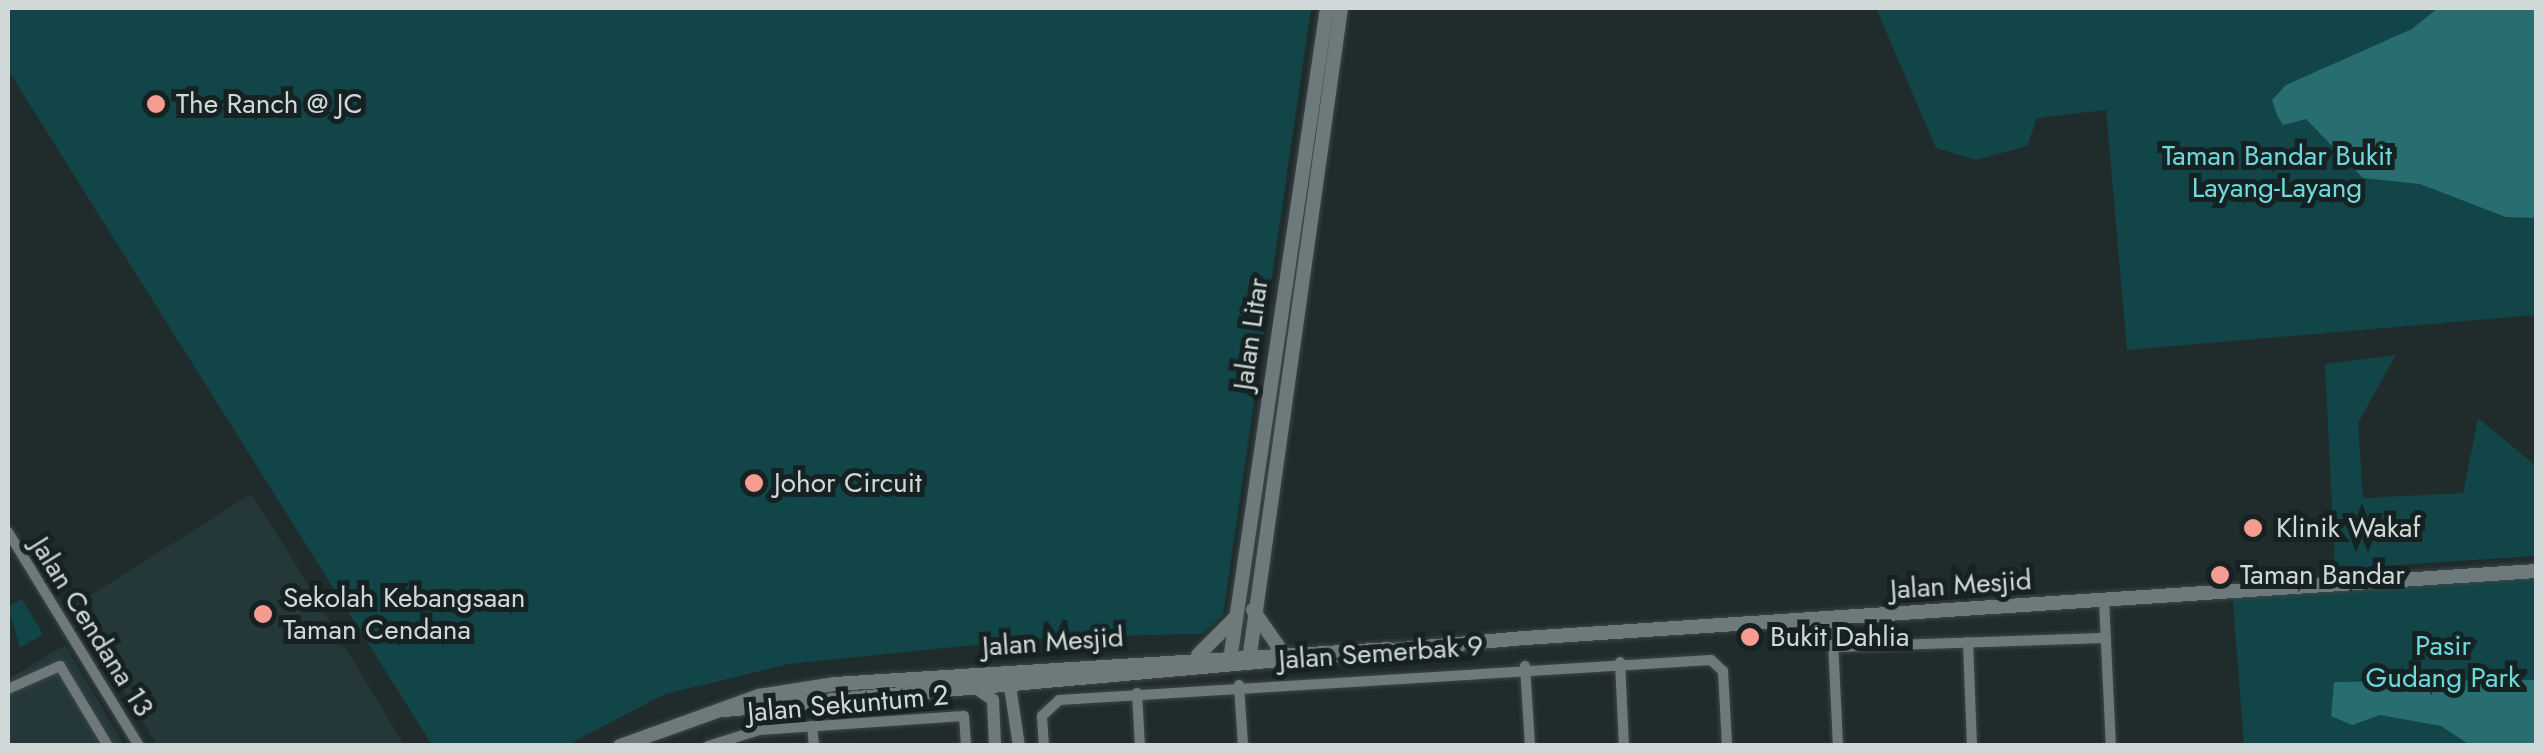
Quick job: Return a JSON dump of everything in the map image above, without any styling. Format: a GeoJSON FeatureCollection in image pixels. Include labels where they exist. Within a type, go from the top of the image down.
{"type":"FeatureCollection","features":[{"type":"Feature","properties":{"kind":"main road","name":"Jalan Litar"},"geometry":{"type":"LineString","coordinates":[[1230,661],[1327,8]]}},
{"type":"Feature","properties":{"kind":"main road","name":"Jalan Litar"},"geometry":{"type":"LineString","coordinates":[[1249,659],[1340,8]]}},
{"type":"Feature","properties":{"kind":"main road","name":"Jalan Mesjid"},"geometry":{"type":"LineString","coordinates":[[724,710],[1389,648],[2536,572]]}},
{"type":"Feature","properties":{"kind":"main road"},"geometry":{"type":"LineString","coordinates":[[1253,609],[1280,649]]}},
{"type":"Feature","properties":{"kind":"main road"},"geometry":{"type":"LineString","coordinates":[[1197,656],[1236,618]]}},
{"type":"Feature","properties":{"kind":"main road","name":"Jalan Mesjid"},"geometry":{"type":"LineString","coordinates":[[1249,659],[1280,649],[1389,648]]}},
{"type":"Feature","properties":{"kind":"main road","name":"Jalan Mesjid"},"geometry":{"type":"LineString","coordinates":[[620,746],[724,710],[836,684],[1197,656],[1230,661]]}},
{"type":"Feature","properties":{"kind":"street","name":"Jalan Cendana 13"},"geometry":{"type":"LineString","coordinates":[[8,532],[139,746]]}},
{"type":"Feature","properties":{"kind":"street"},"geometry":{"type":"LineString","coordinates":[[2104,600],[2111,746]]}},
{"type":"Feature","properties":{"kind":"street"},"geometry":{"type":"LineString","coordinates":[[1832,619],[1838,746]]}},
{"type":"Feature","properties":{"kind":"street"},"geometry":{"type":"LineString","coordinates":[[1833,647],[2106,638]]}},
{"type":"Feature","properties":{"kind":"street"},"geometry":{"type":"LineString","coordinates":[[1968,642],[1972,746]]}},
{"type":"Feature","properties":{"kind":"street"},"geometry":{"type":"LineString","coordinates":[[1620,662],[1624,746]]}},
{"type":"Feature","properties":{"kind":"street","name":"Jalan Semerbak 9"},"geometry":{"type":"LineString","coordinates":[[1044,746],[1047,705],[1137,693],[1620,662],[1718,663],[1727,746]]}},
{"type":"Feature","properties":{"kind":"street"},"geometry":{"type":"LineString","coordinates":[[8,690],[60,666],[108,746]]}},
{"type":"Feature","properties":{"kind":"street"},"geometry":{"type":"LineString","coordinates":[[1525,666],[1530,746]]}},
{"type":"Feature","properties":{"kind":"street"},"geometry":{"type":"LineString","coordinates":[[1000,670],[1013,685],[1018,746]]}},
{"type":"Feature","properties":{"kind":"street"},"geometry":{"type":"LineString","coordinates":[[1240,686],[1243,746]]}},
{"type":"Feature","properties":{"kind":"street"},"geometry":{"type":"LineString","coordinates":[[976,688],[993,700],[996,746]]}},
{"type":"Feature","properties":{"kind":"street"},"geometry":{"type":"LineString","coordinates":[[1137,693],[1140,746]]}},
{"type":"Feature","properties":{"kind":"street"},"geometry":{"type":"LineString","coordinates":[[994,724],[1005,712],[1017,722]]}},
{"type":"Feature","properties":{"kind":"street","name":"Jalan Sekuntum 2"},"geometry":{"type":"LineString","coordinates":[[708,746],[812,726],[964,716],[966,746]]}},
{"type":"Feature","properties":{"kind":"street"},"geometry":{"type":"LineString","coordinates":[[812,726],[814,746]]}},
{"type":"Feature","properties":{"kind":"shaded area"},"geometry":{"type":"Polygon","coordinates":[[[2438,8],[2536,8],[2536,218],[2506,217],[2420,184],[2363,178],[2306,119],[2283,125],[2277,115],[2272,100],[2286,85],[2412,29],[2438,8]]]}},
{"type":"Feature","properties":{"kind":"shaded area","name":"Sekolah Kebangsaan Taman Cendana"},"geometry":{"type":"Polygon","coordinates":[[[251,494],[404,745],[157,745],[72,607],[251,494]]]}},
{"type":"Feature","properties":{"kind":"shaded area"},"geometry":{"type":"Polygon","coordinates":[[[65,645],[124,745],[8,745],[8,679],[65,645]]]}},
{"type":"Feature","properties":{"kind":"shaded area"},"geometry":{"type":"Polygon","coordinates":[[[2536,680],[2536,745],[2470,745],[2441,726],[2380,715],[2352,725],[2331,716],[2334,682],[2536,680]]]}},
{"type":"Feature","properties":{"kind":"green space","name":"Johor Circuit"},"geometry":{"type":"Polygon","coordinates":[[[8,8],[1311,8],[1223,615],[1202,634],[1053,637],[789,664],[665,694],[567,745],[432,745],[8,70],[8,8]]]}},
{"type":"Feature","properties":{"kind":"green space","name":"Taman Bandar Bukit Layang-Layang"},"geometry":{"type":"Polygon","coordinates":[[[1876,8],[2536,8],[2536,315],[2127,350],[2106,110],[2037,118],[2027,146],[1976,160],[1936,148],[1876,8]]]}},
{"type":"Feature","properties":{"kind":"green space"},"geometry":{"type":"Polygon","coordinates":[[[2396,355],[2358,423],[2363,498],[2463,493],[2478,418],[2536,466],[2536,556],[2335,569],[2325,364],[2396,355]]]}},
{"type":"Feature","properties":{"kind":"green space","name":"Pasir Gudang Park"},"geometry":{"type":"Polygon","coordinates":[[[2536,571],[2536,745],[2244,745],[2232,592],[2536,571]]]}},
{"type":"Feature","properties":{"kind":"green space"},"geometry":{"type":"Polygon","coordinates":[[[22,599],[43,634],[20,648],[8,607],[22,599]]]}},
{"type":"Feature","properties":{"kind":"place","name":"The Ranch @ JC"},"geometry":{"type":"Point","coordinates":[156,104]}},
{"type":"Feature","properties":{"kind":"place","name":"Johor Circuit"},"geometry":{"type":"Point","coordinates":[754,483]}},
{"type":"Feature","properties":{"kind":"place","name":"Klinik Wakaf"},"geometry":{"type":"Point","coordinates":[2253,528]}},
{"type":"Feature","properties":{"kind":"place","name":"Taman Bandar"},"geometry":{"type":"Point","coordinates":[2220,575]}},
{"type":"Feature","properties":{"kind":"place","name":"Sekolah Kebangsaan Taman Cendana"},"geometry":{"type":"Point","coordinates":[263,614]}},
{"type":"Feature","properties":{"kind":"place","name":"Bukit Dahlia"},"geometry":{"type":"Point","coordinates":[1750,637]}}]}
